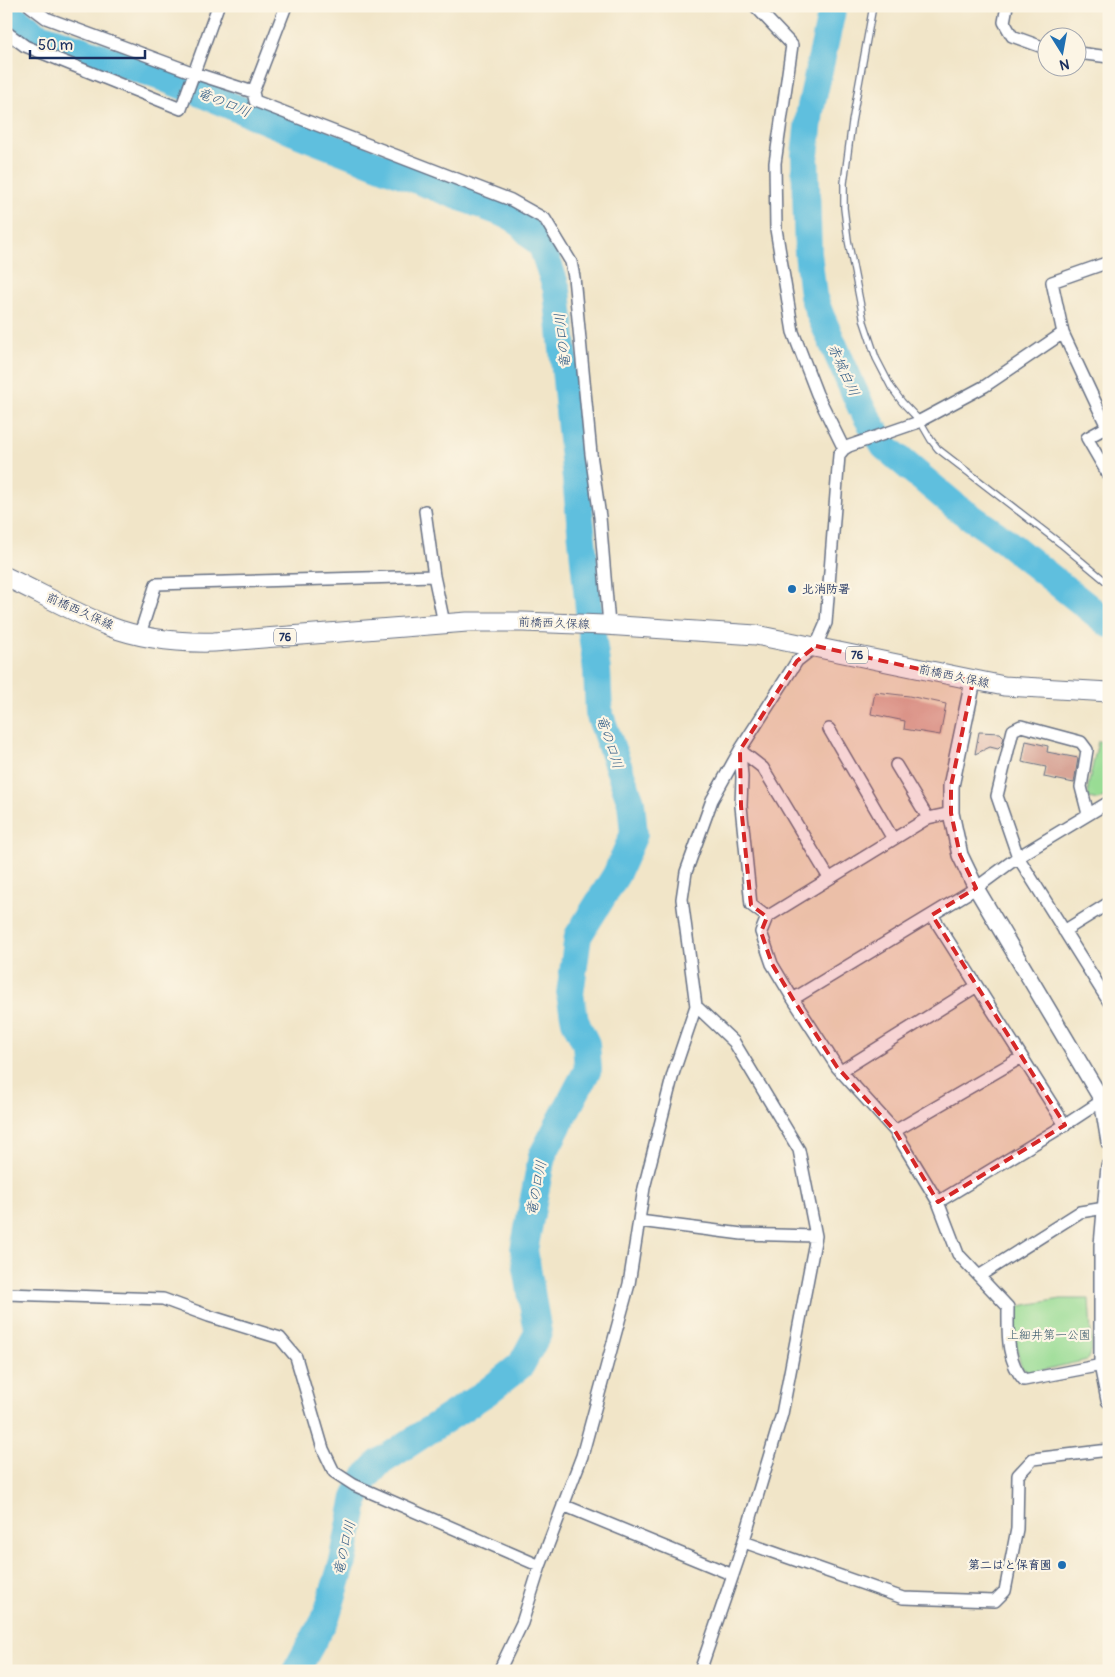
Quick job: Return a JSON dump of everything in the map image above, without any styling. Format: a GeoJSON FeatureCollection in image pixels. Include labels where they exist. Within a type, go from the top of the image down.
{"type":"FeatureCollection","features":[{"type":"Feature","properties":{"kind":"main road","name":"前橋西久保線"},"geometry":{"type":"LineString","coordinates":[[6,578],[109,626],[157,639],[188,643],[444,623],[492,621],[607,625],[756,635],[1004,686],[1109,692]]}},
{"type":"Feature","properties":{"kind":"street"},"geometry":{"type":"LineString","coordinates":[[30,6],[46,18],[193,76],[253,92]]}},
{"type":"Feature","properties":{"kind":"street"},"geometry":{"type":"LineString","coordinates":[[6,32],[25,46],[181,109],[218,6]]}},
{"type":"Feature","properties":{"kind":"street"},"geometry":{"type":"LineString","coordinates":[[286,6],[253,92],[255,101],[511,200],[544,218],[571,262],[591,454],[600,516],[607,625]]}},
{"type":"Feature","properties":{"kind":"street"},"geometry":{"type":"LineString","coordinates":[[755,6],[792,45],[775,163],[776,229],[793,332],[816,394],[846,447]]}},
{"type":"Feature","properties":{"kind":"street"},"geometry":{"type":"LineString","coordinates":[[1007,6],[1004,22],[1012,36],[1038,46]]}},
{"type":"Feature","properties":{"kind":"street"},"geometry":{"type":"LineString","coordinates":[[1088,54],[1109,57]]}},
{"type":"Feature","properties":{"kind":"street"},"geometry":{"type":"LineString","coordinates":[[1109,262],[1052,282],[1063,333],[1108,426],[1086,438],[1109,476]]}},
{"type":"Feature","properties":{"kind":"street"},"geometry":{"type":"LineString","coordinates":[[499,1671],[522,1623],[540,1566],[582,1456],[629,1284],[644,1188],[673,1074],[696,1006],[682,899],[686,872],[712,800],[740,750],[797,661],[816,646],[826,623],[839,455],[846,447],[918,422],[985,386],[1063,333]]}},
{"type":"Feature","properties":{"kind":"street"},"geometry":{"type":"LineString","coordinates":[[425,511],[434,576],[444,623]]}},
{"type":"Feature","properties":{"kind":"street"},"geometry":{"type":"LineString","coordinates":[[140,634],[156,584],[434,576]]}},
{"type":"Feature","properties":{"kind":"street"},"geometry":{"type":"LineString","coordinates":[[973,680],[951,786],[951,813],[960,855],[976,888],[1105,1098],[1109,1142]]}},
{"type":"Feature","properties":{"kind":"street"},"geometry":{"type":"LineString","coordinates":[[1088,814],[1080,787],[1087,750],[1081,742],[1021,726],[1012,730],[998,796],[1018,857],[1109,1002]]}},
{"type":"Feature","properties":{"kind":"street"},"geometry":{"type":"LineString","coordinates":[[828,729],[894,840]]}},
{"type":"Feature","properties":{"kind":"street"},"geometry":{"type":"LineString","coordinates":[[740,750],[763,768],[830,878]]}},
{"type":"Feature","properties":{"kind":"street"},"geometry":{"type":"LineString","coordinates":[[740,750],[742,778],[740,806],[751,905],[767,917]]}},
{"type":"Feature","properties":{"kind":"street"},"geometry":{"type":"LineString","coordinates":[[896,765],[928,818]]}},
{"type":"Feature","properties":{"kind":"street"},"geometry":{"type":"LineString","coordinates":[[793,999],[976,888],[1018,857],[1109,802]]}},
{"type":"Feature","properties":{"kind":"street"},"geometry":{"type":"LineString","coordinates":[[951,813],[928,818],[767,917],[761,932],[772,964],[841,1071],[895,1131],[938,1202],[958,1254],[1008,1307],[1008,1344],[1016,1372],[1024,1380],[1102,1365]]}},
{"type":"Feature","properties":{"kind":"street"},"geometry":{"type":"LineString","coordinates":[[1064,930],[1109,903]]}},
{"type":"Feature","properties":{"kind":"street"},"geometry":{"type":"LineString","coordinates":[[932,915],[1065,1125]]}},
{"type":"Feature","properties":{"kind":"street"},"geometry":{"type":"LineString","coordinates":[[841,1071],[977,986]]}},
{"type":"Feature","properties":{"kind":"street"},"geometry":{"type":"LineString","coordinates":[[696,1006],[734,1042],[799,1150],[816,1236],[782,1414],[734,1575],[700,1671]]}},
{"type":"Feature","properties":{"kind":"street"},"geometry":{"type":"LineString","coordinates":[[895,1131],[1022,1057]]}},
{"type":"Feature","properties":{"kind":"street"},"geometry":{"type":"LineString","coordinates":[[938,1202],[1065,1125],[1105,1098]]}},
{"type":"Feature","properties":{"kind":"street"},"geometry":{"type":"LineString","coordinates":[[1109,1166],[1102,1245],[1102,1365],[1109,1400]]}},
{"type":"Feature","properties":{"kind":"street"},"geometry":{"type":"LineString","coordinates":[[979,1276],[1080,1212],[1105,1208]]}},
{"type":"Feature","properties":{"kind":"street"},"geometry":{"type":"LineString","coordinates":[[639,1221],[742,1234],[816,1236]]}},
{"type":"Feature","properties":{"kind":"street"},"geometry":{"type":"LineString","coordinates":[[6,1294],[163,1299],[280,1338],[296,1357],[323,1450],[334,1472],[354,1485],[540,1566]]}},
{"type":"Feature","properties":{"kind":"street"},"geometry":{"type":"LineString","coordinates":[[744,1542],[903,1598],[995,1601],[1005,1591],[1017,1529],[1018,1475],[1033,1459],[1109,1450]]}},
{"type":"Feature","properties":{"kind":"street"},"geometry":{"type":"LineString","coordinates":[[563,1505],[734,1575]]}},
{"type":"Feature","properties":{"kind":"lane"},"geometry":{"type":"LineString","coordinates":[[873,6],[852,122],[844,183],[844,208],[848,240],[864,322],[876,358],[891,387],[938,449],[1061,544],[1109,584]]}},
{"type":"Feature","properties":{"kind":"highlighted area"},"geometry":{"type":"Polygon","coordinates":[[[816,646],[973,681],[951,786],[951,813],[960,855],[976,888],[932,915],[1065,1125],[938,1202],[895,1131],[837,1067],[772,964],[761,932],[767,917],[751,905],[741,806],[740,750],[797,661],[816,646]]]}},
{"type":"Feature","properties":{"kind":"green space"},"geometry":{"type":"Polygon","coordinates":[[[1098,741],[1109,743],[1109,794],[1098,800],[1089,798],[1088,787],[1098,741]]]}},
{"type":"Feature","properties":{"kind":"green space","name":"上細井第一公園"},"geometry":{"type":"Polygon","coordinates":[[[1061,1299],[1089,1299],[1092,1350],[1087,1360],[1030,1373],[1021,1367],[1015,1341],[1014,1307],[1061,1299]]]}},
{"type":"Feature","properties":{"kind":"building"},"geometry":{"type":"Polygon","coordinates":[[[875,692],[909,696],[946,704],[940,735],[904,729],[905,721],[871,714],[875,692]]]}},
{"type":"Feature","properties":{"kind":"building"},"geometry":{"type":"Polygon","coordinates":[[[979,732],[1000,733],[1004,737],[1002,745],[998,749],[990,747],[975,754],[979,732]]]}},
{"type":"Feature","properties":{"kind":"building"},"geometry":{"type":"Polygon","coordinates":[[[1026,741],[1048,746],[1047,752],[1078,758],[1074,783],[1044,777],[1046,767],[1022,762],[1026,741]]]}},
{"type":"Feature","properties":{"kind":"waterway","name":"赤城白川"},"geometry":{"type":"LineString","coordinates":[[833,6],[810,111],[805,155],[808,253],[813,296],[861,407],[884,446],[955,506],[1004,540],[1109,624]]}},
{"type":"Feature","properties":{"kind":"waterway","name":"竜の口川"},"geometry":{"type":"LineString","coordinates":[[6,11],[37,35],[164,78],[304,136],[515,218],[542,246],[557,290],[590,619],[597,671],[599,713],[631,802],[634,834],[616,875],[578,936],[570,994],[575,1021],[586,1044],[588,1069],[542,1156],[524,1250],[538,1333],[521,1365],[487,1392],[379,1463],[365,1478],[356,1497],[343,1562],[326,1617],[296,1671]]}},
{"type":"Feature","properties":{"kind":"place","name":"北消防署"},"geometry":{"type":"Point","coordinates":[792,589]}},
{"type":"Feature","properties":{"kind":"place","name":"第二はと保育園"},"geometry":{"type":"Point","coordinates":[1062,1565]}}]}
